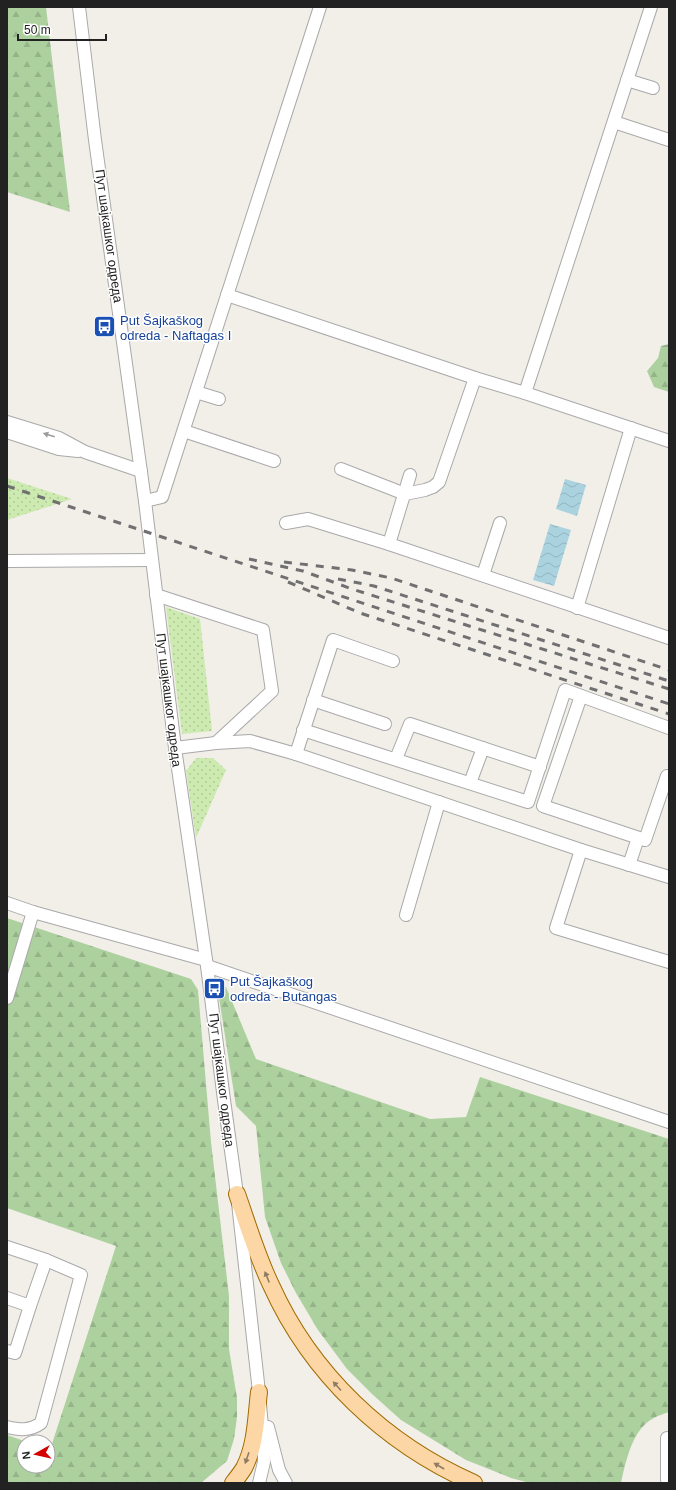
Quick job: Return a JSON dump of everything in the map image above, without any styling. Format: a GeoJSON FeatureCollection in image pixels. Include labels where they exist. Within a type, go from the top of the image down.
{"type":"FeatureCollection","features":[{"type":"Feature","properties":{"kind":"main road"},"geometry":{"type":"LineString","coordinates":[[237,1194],[258,1254],[280,1304],[292,1326],[305,1345],[338,1387],[367,1416],[392,1436],[451,1473],[474,1483]]}},
{"type":"Feature","properties":{"kind":"main road"},"geometry":{"type":"LineString","coordinates":[[233,1483],[244,1468],[255,1433],[259,1392]]}},
{"type":"Feature","properties":{"kind":"street","name":"Пут шајкашког одреда"},"geometry":{"type":"LineString","coordinates":[[79,7],[95,140],[145,501],[175,748],[207,963],[237,1194],[263,1439],[264,1462],[259,1483]]}},
{"type":"Feature","properties":{"kind":"street"},"geometry":{"type":"LineString","coordinates":[[145,501],[162,497],[320,7]]}},
{"type":"Feature","properties":{"kind":"street"},"geometry":{"type":"LineString","coordinates":[[525,393],[651,7]]}},
{"type":"Feature","properties":{"kind":"street"},"geometry":{"type":"LineString","coordinates":[[627,80],[653,88]]}},
{"type":"Feature","properties":{"kind":"street"},"geometry":{"type":"LineString","coordinates":[[614,122],[669,140]]}},
{"type":"Feature","properties":{"kind":"street"},"geometry":{"type":"LineString","coordinates":[[227,295],[475,378],[669,440]]}},
{"type":"Feature","properties":{"kind":"street"},"geometry":{"type":"LineString","coordinates":[[341,469],[405,494],[433,487],[439,482],[475,378]]}},
{"type":"Feature","properties":{"kind":"street"},"geometry":{"type":"LineString","coordinates":[[196,392],[219,399]]}},
{"type":"Feature","properties":{"kind":"street"},"geometry":{"type":"LineString","coordinates":[[7,422],[59,438],[85,452],[141,471]]}},
{"type":"Feature","properties":{"kind":"street"},"geometry":{"type":"LineString","coordinates":[[577,608],[631,428]]}},
{"type":"Feature","properties":{"kind":"street"},"geometry":{"type":"LineString","coordinates":[[184,431],[274,461]]}},
{"type":"Feature","properties":{"kind":"street"},"geometry":{"type":"LineString","coordinates":[[7,432],[58,449],[85,452]]}},
{"type":"Feature","properties":{"kind":"street"},"geometry":{"type":"LineString","coordinates":[[389,544],[410,475]]}},
{"type":"Feature","properties":{"kind":"street"},"geometry":{"type":"LineString","coordinates":[[286,523],[308,519],[389,544],[669,638]]}},
{"type":"Feature","properties":{"kind":"street"},"geometry":{"type":"LineString","coordinates":[[483,575],[500,523]]}},
{"type":"Feature","properties":{"kind":"street"},"geometry":{"type":"LineString","coordinates":[[7,561],[152,560]]}},
{"type":"Feature","properties":{"kind":"street"},"geometry":{"type":"LineString","coordinates":[[156,595],[263,630],[272,691],[216,743]]}},
{"type":"Feature","properties":{"kind":"street"},"geometry":{"type":"LineString","coordinates":[[296,754],[332,640],[393,661]]}},
{"type":"Feature","properties":{"kind":"street"},"geometry":{"type":"LineString","coordinates":[[304,730],[528,802],[565,690],[669,728]]}},
{"type":"Feature","properties":{"kind":"street"},"geometry":{"type":"LineString","coordinates":[[581,696],[543,806],[645,840],[667,776]]}},
{"type":"Feature","properties":{"kind":"street"},"geometry":{"type":"LineString","coordinates":[[313,700],[385,724]]}},
{"type":"Feature","properties":{"kind":"street"},"geometry":{"type":"LineString","coordinates":[[396,760],[410,724],[540,767]]}},
{"type":"Feature","properties":{"kind":"street"},"geometry":{"type":"LineString","coordinates":[[175,748],[250,741],[296,754],[581,850],[669,877]]}},
{"type":"Feature","properties":{"kind":"street"},"geometry":{"type":"LineString","coordinates":[[470,783],[483,748]]}},
{"type":"Feature","properties":{"kind":"street"},"geometry":{"type":"LineString","coordinates":[[406,915],[439,802]]}},
{"type":"Feature","properties":{"kind":"street"},"geometry":{"type":"LineString","coordinates":[[629,865],[638,838]]}},
{"type":"Feature","properties":{"kind":"street"},"geometry":{"type":"LineString","coordinates":[[581,850],[556,928],[669,962]]}},
{"type":"Feature","properties":{"kind":"street"},"geometry":{"type":"LineString","coordinates":[[7,902],[33,912],[207,963],[669,1122]]}},
{"type":"Feature","properties":{"kind":"street"},"geometry":{"type":"LineString","coordinates":[[7,998],[33,912]]}},
{"type":"Feature","properties":{"kind":"street"},"geometry":{"type":"LineString","coordinates":[[7,1247],[46,1260],[82,1275],[41,1423],[34,1428],[20,1430],[7,1427]]}},
{"type":"Feature","properties":{"kind":"street"},"geometry":{"type":"LineString","coordinates":[[7,1350],[15,1353],[46,1260]]}},
{"type":"Feature","properties":{"kind":"street"},"geometry":{"type":"LineString","coordinates":[[7,1298],[30,1306]]}},
{"type":"Feature","properties":{"kind":"street","name":"Пут шајкашког одреда"},"geometry":{"type":"LineString","coordinates":[[259,1392],[279,1470],[286,1483]]}},
{"type":"Feature","properties":{"kind":"street"},"geometry":{"type":"LineString","coordinates":[[667,1438],[667,1480],[669,1481]]}},
{"type":"Feature","properties":{"kind":"green space"},"geometry":{"type":"Polygon","coordinates":[[[7,7],[46,7],[70,212],[7,192],[7,7]]]}},
{"type":"Feature","properties":{"kind":"green space"},"geometry":{"type":"Polygon","coordinates":[[[669,344],[669,392],[654,387],[647,371],[658,358],[661,346],[669,344]]]}},
{"type":"Feature","properties":{"kind":"green space"},"geometry":{"type":"Polygon","coordinates":[[[7,478],[72,499],[7,520],[7,478]]]}},
{"type":"Feature","properties":{"kind":"green space"},"geometry":{"type":"Polygon","coordinates":[[[166,607],[200,619],[212,731],[182,734],[166,607]]]}},
{"type":"Feature","properties":{"kind":"green space"},"geometry":{"type":"Polygon","coordinates":[[[196,758],[213,758],[226,770],[196,838],[186,771],[196,758]]]}},
{"type":"Feature","properties":{"kind":"green space"},"geometry":{"type":"Polygon","coordinates":[[[7,918],[191,979],[198,990],[211,1142],[229,1296],[229,1349],[237,1398],[237,1417],[234,1439],[227,1461],[201,1483],[7,1483],[7,1435],[16,1438],[16,1474],[56,1474],[55,1434],[116,1246],[7,1208],[7,918]]]}},
{"type":"Feature","properties":{"kind":"green space"},"geometry":{"type":"Polygon","coordinates":[[[217,985],[226,987],[256,1059],[430,1119],[466,1117],[480,1077],[669,1139],[669,1412],[654,1418],[646,1423],[640,1430],[631,1446],[621,1483],[530,1483],[511,1478],[466,1460],[401,1420],[347,1369],[318,1330],[296,1293],[281,1263],[265,1217],[256,1126],[236,1106],[217,985]]]}},
{"type":"Feature","properties":{"kind":"water"},"geometry":{"type":"Polygon","coordinates":[[[565,479],[586,485],[577,516],[556,509],[565,479]]]}},
{"type":"Feature","properties":{"kind":"water"},"geometry":{"type":"Polygon","coordinates":[[[550,524],[571,530],[554,586],[533,580],[550,524]]]}},
{"type":"Feature","properties":{"kind":"railway"},"geometry":{"type":"LineString","coordinates":[[7,486],[669,704]]}},
{"type":"Feature","properties":{"kind":"railway"},"geometry":{"type":"LineString","coordinates":[[249,559],[303,571],[352,589],[669,689]]}},
{"type":"Feature","properties":{"kind":"railway"},"geometry":{"type":"LineString","coordinates":[[284,562],[352,570],[391,578],[669,670]]}},
{"type":"Feature","properties":{"kind":"railway"},"geometry":{"type":"LineString","coordinates":[[338,579],[374,586],[669,681]]}},
{"type":"Feature","properties":{"kind":"railway"},"geometry":{"type":"LineString","coordinates":[[288,582],[360,613],[669,714]]}},
{"type":"Feature","properties":{"kind":"place","name":"Put Šajkaškog odreda - Naftagas I"},"geometry":{"type":"Point","coordinates":[105,327]}},
{"type":"Feature","properties":{"kind":"place","name":"Put Šajkaškog odreda - Butangas"},"geometry":{"type":"Point","coordinates":[214,988]}}]}
